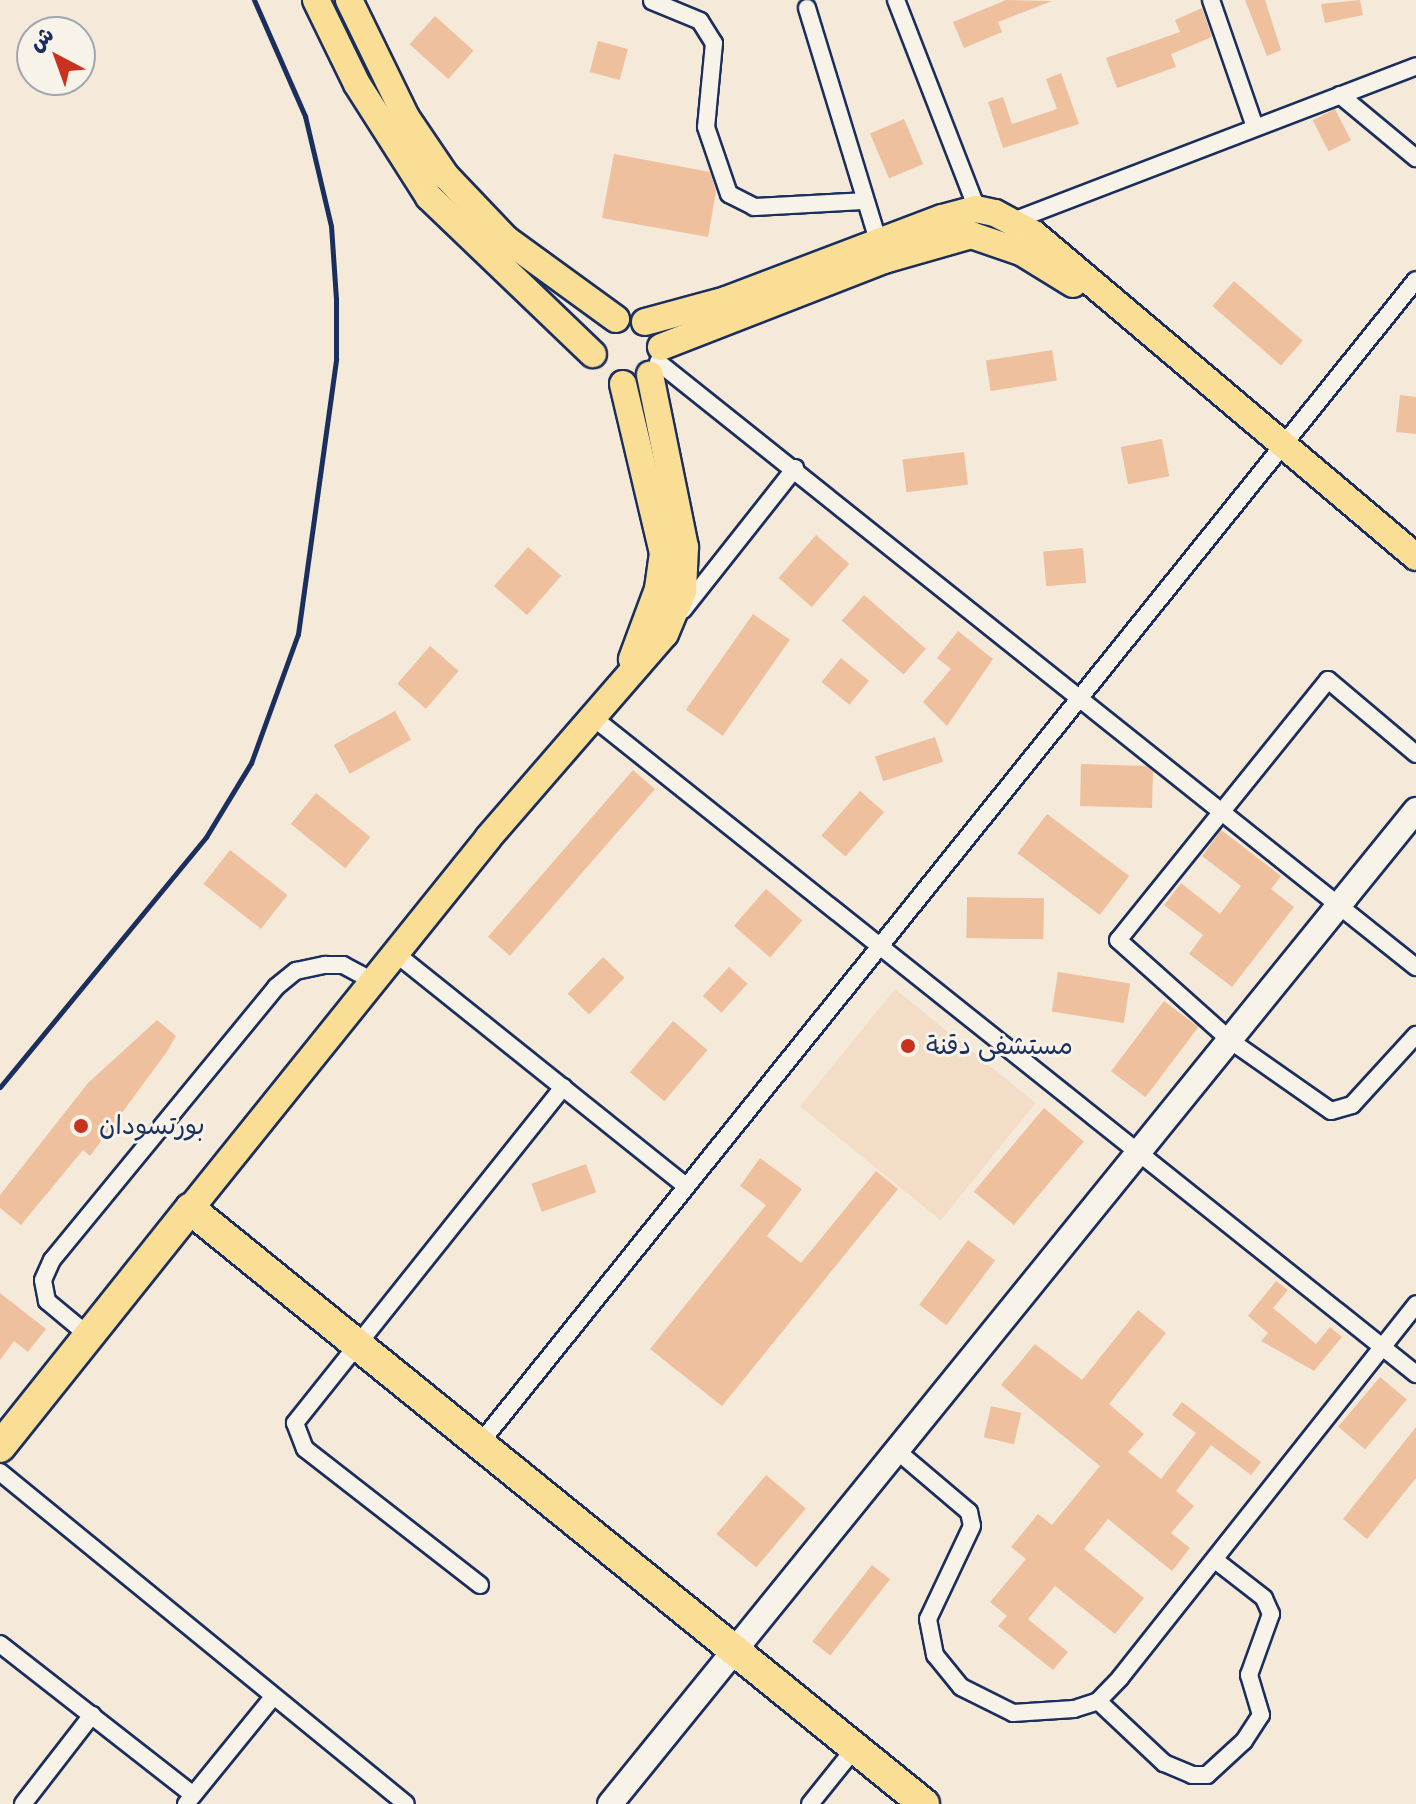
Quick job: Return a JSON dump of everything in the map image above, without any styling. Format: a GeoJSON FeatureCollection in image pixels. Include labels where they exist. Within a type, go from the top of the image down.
{"type":"FeatureCollection","features":[{"type":"Feature","properties":{"kind":"highway"},"geometry":{"type":"LineString","coordinates":[[0,1447],[190,1209],[924,1804]]}},
{"type":"Feature","properties":{"kind":"main road"},"geometry":{"type":"LineString","coordinates":[[190,1209],[590,715],[665,634],[683,591],[674,550],[623,384],[598,369],[593,354],[429,197],[357,84],[316,0]]}},
{"type":"Feature","properties":{"kind":"main road"},"geometry":{"type":"LineString","coordinates":[[349,0],[406,117],[446,176],[506,239],[616,319],[645,322],[881,250],[950,239],[989,238],[1108,302]]}},
{"type":"Feature","properties":{"kind":"main road"},"geometry":{"type":"LineString","coordinates":[[623,384],[656,361],[881,250],[976,209],[1013,221],[1416,557]]}},
{"type":"Feature","properties":{"kind":"main road"},"geometry":{"type":"LineString","coordinates":[[593,354],[603,327],[616,319]]}},
{"type":"Feature","properties":{"kind":"main road"},"geometry":{"type":"LineString","coordinates":[[626,673],[674,550],[656,361],[645,322]]}},
{"type":"Feature","properties":{"kind":"street"},"geometry":{"type":"LineString","coordinates":[[896,0],[989,238]]}},
{"type":"Feature","properties":{"kind":"street"},"geometry":{"type":"LineString","coordinates":[[1211,0],[1255,127]]}},
{"type":"Feature","properties":{"kind":"street"},"geometry":{"type":"LineString","coordinates":[[652,1],[700,21],[714,43],[706,127],[729,194],[754,207],[864,201]]}},
{"type":"Feature","properties":{"kind":"street"},"geometry":{"type":"LineString","coordinates":[[807,8],[881,250]]}},
{"type":"Feature","properties":{"kind":"street"},"geometry":{"type":"LineString","coordinates":[[1013,221],[1416,66]]}},
{"type":"Feature","properties":{"kind":"street"},"geometry":{"type":"LineString","coordinates":[[1340,95],[1416,158]]}},
{"type":"Feature","properties":{"kind":"street"},"geometry":{"type":"LineString","coordinates":[[481,1442],[686,1186],[884,947],[1416,280]]}},
{"type":"Feature","properties":{"kind":"street"},"geometry":{"type":"LineString","coordinates":[[656,361],[795,468],[1416,967]]}},
{"type":"Feature","properties":{"kind":"street"},"geometry":{"type":"LineString","coordinates":[[665,634],[795,468]]}},
{"type":"Feature","properties":{"kind":"street"},"geometry":{"type":"LineString","coordinates":[[1416,754],[1328,680],[1118,940],[1231,1041],[1340,1113],[1416,1035]]}},
{"type":"Feature","properties":{"kind":"street"},"geometry":{"type":"LineString","coordinates":[[590,715],[1141,1150],[1416,1374]]}},
{"type":"Feature","properties":{"kind":"street"},"geometry":{"type":"LineString","coordinates":[[610,1804],[1416,810]]}},
{"type":"Feature","properties":{"kind":"street"},"geometry":{"type":"LineString","coordinates":[[395,953],[686,1186]]}},
{"type":"Feature","properties":{"kind":"street"},"geometry":{"type":"LineString","coordinates":[[89,1336],[47,1301],[43,1280],[52,1260],[276,987],[296,971],[325,965],[343,965],[373,981]]}},
{"type":"Feature","properties":{"kind":"street"},"geometry":{"type":"LineString","coordinates":[[480,1585],[295,1435],[299,1410],[358,1345],[563,1087]]}},
{"type":"Feature","properties":{"kind":"street"},"geometry":{"type":"LineString","coordinates":[[896,1450],[969,1512],[966,1545],[928,1619],[935,1655],[949,1676],[1013,1713],[1098,1701],[1215,1560],[1416,1304]]}},
{"type":"Feature","properties":{"kind":"street"},"geometry":{"type":"LineString","coordinates":[[0,1472],[405,1804]]}},
{"type":"Feature","properties":{"kind":"street"},"geometry":{"type":"LineString","coordinates":[[1098,1701],[1164,1763],[1192,1775],[1207,1775],[1244,1741],[1261,1715],[1249,1675],[1271,1614],[1264,1598],[1215,1560]]}},
{"type":"Feature","properties":{"kind":"street"},"geometry":{"type":"LineString","coordinates":[[0,1644],[92,1715],[190,1799],[272,1698]]}},
{"type":"Feature","properties":{"kind":"street"},"geometry":{"type":"LineString","coordinates":[[23,1804],[92,1715]]}},
{"type":"Feature","properties":{"kind":"street"},"geometry":{"type":"LineString","coordinates":[[810,1804],[855,1748]]}},
{"type":"Feature","properties":{"kind":"shaded area","name":"مستشفى دقنة"},"geometry":{"type":"Polygon","coordinates":[[[895,989],[1036,1103],[941,1220],[800,1106],[895,989]]]}},
{"type":"Feature","properties":{"kind":"building"},"geometry":{"type":"Polygon","coordinates":[[[1006,0],[1052,1],[998,22],[1002,32],[964,48],[953,22],[1006,0]]]}},
{"type":"Feature","properties":{"kind":"building"},"geometry":{"type":"Polygon","coordinates":[[[1245,0],[1265,0],[1281,50],[1267,56],[1245,0]]]}},
{"type":"Feature","properties":{"kind":"building"},"geometry":{"type":"Polygon","coordinates":[[[1360,0],[1363,15],[1325,23],[1321,4],[1360,0]]]}},
{"type":"Feature","properties":{"kind":"building"},"geometry":{"type":"Polygon","coordinates":[[[1202,8],[1212,37],[1171,54],[1176,67],[1117,88],[1106,58],[1180,32],[1175,20],[1202,8]]]}},
{"type":"Feature","properties":{"kind":"building"},"geometry":{"type":"Polygon","coordinates":[[[435,16],[474,51],[448,79],[410,44],[435,16]]]}},
{"type":"Feature","properties":{"kind":"building"},"geometry":{"type":"Polygon","coordinates":[[[598,41],[628,49],[620,80],[590,72],[598,41]]]}},
{"type":"Feature","properties":{"kind":"building"},"geometry":{"type":"Polygon","coordinates":[[[1061,73],[1079,124],[1003,148],[988,102],[1003,97],[1012,124],[1057,109],[1046,79],[1061,73]]]}},
{"type":"Feature","properties":{"kind":"building"},"geometry":{"type":"Polygon","coordinates":[[[1335,109],[1351,140],[1329,152],[1313,120],[1335,109]]]}},
{"type":"Feature","properties":{"kind":"building"},"geometry":{"type":"Polygon","coordinates":[[[904,119],[923,164],[889,179],[870,133],[904,119]]]}},
{"type":"Feature","properties":{"kind":"building"},"geometry":{"type":"Polygon","coordinates":[[[614,154],[710,172],[716,191],[708,237],[602,218],[614,154]]]}},
{"type":"Feature","properties":{"kind":"building"},"geometry":{"type":"Polygon","coordinates":[[[1234,281],[1303,341],[1281,366],[1212,306],[1234,281]]]}},
{"type":"Feature","properties":{"kind":"building"},"geometry":{"type":"Polygon","coordinates":[[[1052,350],[1057,381],[991,391],[986,360],[1052,350]]]}},
{"type":"Feature","properties":{"kind":"building"},"geometry":{"type":"Polygon","coordinates":[[[1400,395],[1416,397],[1416,434],[1396,432],[1400,395]]]}},
{"type":"Feature","properties":{"kind":"building"},"geometry":{"type":"Polygon","coordinates":[[[1162,439],[1169,476],[1128,484],[1121,447],[1162,439]]]}},
{"type":"Feature","properties":{"kind":"building"},"geometry":{"type":"Polygon","coordinates":[[[964,452],[968,485],[906,492],[902,460],[964,452]]]}},
{"type":"Feature","properties":{"kind":"building"},"geometry":{"type":"Polygon","coordinates":[[[816,535],[849,564],[812,607],[779,578],[816,535]]]}},
{"type":"Feature","properties":{"kind":"building"},"geometry":{"type":"Polygon","coordinates":[[[528,547],[561,576],[527,615],[494,586],[528,547]]]}},
{"type":"Feature","properties":{"kind":"building"},"geometry":{"type":"Polygon","coordinates":[[[1083,548],[1086,583],[1046,586],[1043,551],[1083,548]]]}},
{"type":"Feature","properties":{"kind":"building"},"geometry":{"type":"Polygon","coordinates":[[[864,595],[926,649],[904,674],[842,621],[864,595]]]}},
{"type":"Feature","properties":{"kind":"building"},"geometry":{"type":"Polygon","coordinates":[[[753,614],[790,640],[723,736],[686,710],[753,614]]]}},
{"type":"Feature","properties":{"kind":"building"},"geometry":{"type":"Polygon","coordinates":[[[958,631],[993,659],[947,726],[923,702],[951,669],[937,658],[958,631]]]}},
{"type":"Feature","properties":{"kind":"building"},"geometry":{"type":"Polygon","coordinates":[[[430,646],[459,671],[426,709],[397,684],[430,646]]]}},
{"type":"Feature","properties":{"kind":"building"},"geometry":{"type":"Polygon","coordinates":[[[841,658],[869,681],[849,705],[821,682],[841,658]]]}},
{"type":"Feature","properties":{"kind":"building"},"geometry":{"type":"Polygon","coordinates":[[[395,711],[411,740],[350,774],[334,745],[395,711]]]}},
{"type":"Feature","properties":{"kind":"building"},"geometry":{"type":"Polygon","coordinates":[[[935,737],[943,762],[883,781],[875,756],[935,737]]]}},
{"type":"Feature","properties":{"kind":"building"},"geometry":{"type":"Polygon","coordinates":[[[1081,764],[1146,766],[1153,771],[1152,808],[1080,806],[1081,764]]]}},
{"type":"Feature","properties":{"kind":"building"},"geometry":{"type":"Polygon","coordinates":[[[633,770],[655,789],[510,956],[488,937],[633,770]]]}},
{"type":"Feature","properties":{"kind":"building"},"geometry":{"type":"Polygon","coordinates":[[[860,791],[884,812],[845,857],[821,836],[860,791]]]}},
{"type":"Feature","properties":{"kind":"building"},"geometry":{"type":"Polygon","coordinates":[[[316,793],[370,837],[345,868],[291,824],[316,793]]]}},
{"type":"Feature","properties":{"kind":"building"},"geometry":{"type":"Polygon","coordinates":[[[1047,814],[1129,876],[1100,915],[1018,853],[1047,814]]]}},
{"type":"Feature","properties":{"kind":"building"},"geometry":{"type":"Polygon","coordinates":[[[1221,830],[1281,876],[1271,889],[1294,907],[1232,987],[1189,954],[1203,935],[1164,905],[1181,883],[1220,914],[1241,886],[1202,856],[1221,830]]]}},
{"type":"Feature","properties":{"kind":"building"},"geometry":{"type":"Polygon","coordinates":[[[230,850],[288,895],[261,929],[204,884],[230,850]]]}},
{"type":"Feature","properties":{"kind":"building"},"geometry":{"type":"Polygon","coordinates":[[[766,889],[802,920],[770,957],[734,926],[766,889]]]}},
{"type":"Feature","properties":{"kind":"building"},"geometry":{"type":"Polygon","coordinates":[[[967,897],[1044,898],[1043,939],[966,938],[967,897]]]}},
{"type":"Feature","properties":{"kind":"building"},"geometry":{"type":"Polygon","coordinates":[[[603,957],[625,978],[589,1015],[568,994],[603,957]]]}},
{"type":"Feature","properties":{"kind":"building"},"geometry":{"type":"Polygon","coordinates":[[[729,967],[748,984],[721,1013],[703,996],[729,967]]]}},
{"type":"Feature","properties":{"kind":"building"},"geometry":{"type":"Polygon","coordinates":[[[1058,972],[1130,983],[1124,1023],[1052,1012],[1058,972]]]}},
{"type":"Feature","properties":{"kind":"building"},"geometry":{"type":"Polygon","coordinates":[[[1164,1001],[1198,1027],[1145,1097],[1111,1071],[1164,1001]]]}},
{"type":"Feature","properties":{"kind":"building","name":"بورتسودان"},"geometry":{"type":"Polygon","coordinates":[[[157,1020],[176,1036],[166,1053],[90,1156],[83,1150],[21,1225],[0,1208],[0,1195],[88,1083],[157,1020]]]}},
{"type":"Feature","properties":{"kind":"building"},"geometry":{"type":"Polygon","coordinates":[[[673,1021],[707,1050],[664,1101],[630,1072],[673,1021]]]}},
{"type":"Feature","properties":{"kind":"building"},"geometry":{"type":"Polygon","coordinates":[[[1044,1108],[1084,1141],[1014,1225],[974,1191],[1044,1108]]]}},
{"type":"Feature","properties":{"kind":"building"},"geometry":{"type":"Polygon","coordinates":[[[760,1158],[802,1189],[767,1236],[801,1263],[876,1171],[898,1189],[722,1406],[650,1349],[766,1205],[740,1186],[760,1158]]]}},
{"type":"Feature","properties":{"kind":"building"},"geometry":{"type":"Polygon","coordinates":[[[586,1164],[596,1192],[542,1212],[531,1184],[586,1164]]]}},
{"type":"Feature","properties":{"kind":"building"},"geometry":{"type":"Polygon","coordinates":[[[968,1240],[995,1260],[946,1325],[919,1305],[968,1240]]]}},
{"type":"Feature","properties":{"kind":"building"},"geometry":{"type":"Polygon","coordinates":[[[1276,1281],[1288,1290],[1273,1308],[1316,1344],[1330,1327],[1342,1337],[1314,1371],[1261,1341],[1268,1333],[1248,1316],[1276,1281]]]}},
{"type":"Feature","properties":{"kind":"building"},"geometry":{"type":"Polygon","coordinates":[[[0,1293],[46,1329],[28,1352],[14,1341],[0,1360],[0,1293]]]}},
{"type":"Feature","properties":{"kind":"building"},"geometry":{"type":"Polygon","coordinates":[[[1138,1310],[1166,1333],[1109,1404],[1144,1434],[1128,1452],[1161,1479],[1196,1433],[1172,1415],[1182,1402],[1261,1462],[1251,1475],[1211,1445],[1176,1491],[1194,1506],[1171,1533],[1190,1548],[1172,1571],[1108,1519],[1084,1549],[1144,1598],[1115,1634],[1055,1586],[1028,1619],[1068,1652],[1053,1670],[998,1626],[1007,1616],[990,1602],[1026,1559],[1011,1547],[1038,1514],[1052,1525],[1100,1466],[1001,1385],[1035,1344],[1082,1380],[1138,1310]]]}},
{"type":"Feature","properties":{"kind":"building"},"geometry":{"type":"Polygon","coordinates":[[[1380,1377],[1407,1399],[1365,1449],[1338,1427],[1380,1377]]]}},
{"type":"Feature","properties":{"kind":"building"},"geometry":{"type":"Polygon","coordinates":[[[991,1406],[1021,1413],[1014,1444],[984,1437],[991,1406]]]}},
{"type":"Feature","properties":{"kind":"building"},"geometry":{"type":"Polygon","coordinates":[[[1416,1427],[1416,1478],[1367,1539],[1343,1519],[1416,1427]]]}},
{"type":"Feature","properties":{"kind":"building"},"geometry":{"type":"Polygon","coordinates":[[[766,1475],[806,1508],[756,1567],[717,1534],[766,1475]]]}},
{"type":"Feature","properties":{"kind":"building"},"geometry":{"type":"Polygon","coordinates":[[[872,1565],[890,1579],[830,1656],[812,1641],[872,1565]]]}},
{"type":"Feature","properties":{"kind":"railway"},"geometry":{"type":"LineString","coordinates":[[0,1087],[206,837],[251,763],[298,634],[336,359],[331,226],[305,116],[254,0]]}},
{"type":"Feature","properties":{"kind":"place","name":"مستشفى دقنة"},"geometry":{"type":"Point","coordinates":[908,1046]}},
{"type":"Feature","properties":{"kind":"place","name":"بورتسودان"},"geometry":{"type":"Point","coordinates":[81,1126]}}]}
